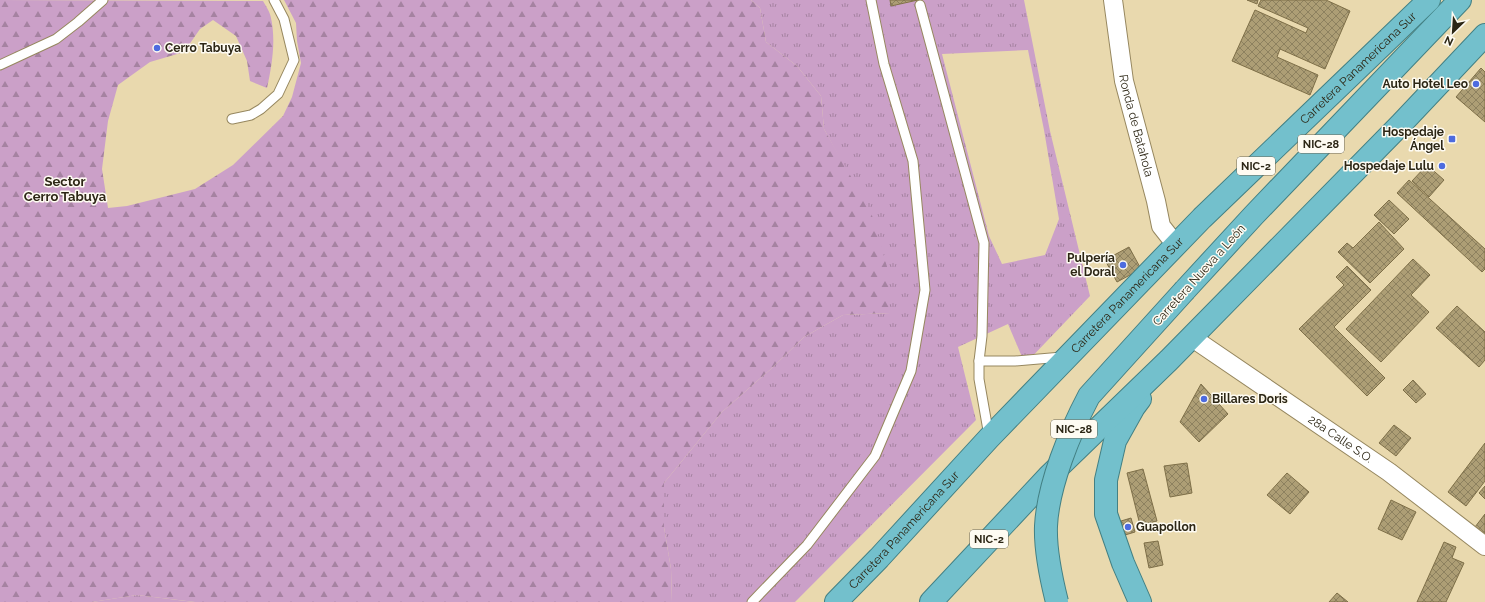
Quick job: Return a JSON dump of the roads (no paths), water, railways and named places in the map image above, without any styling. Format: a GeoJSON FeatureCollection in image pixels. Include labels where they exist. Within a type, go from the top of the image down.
{"type":"FeatureCollection","features":[{"type":"Feature","properties":{"kind":"highway","name":"Carretera Panamericana Sur"},"geometry":{"type":"LineString","coordinates":[[836,602],[879,558],[989,438],[1176,245],[1429,0]]}},
{"type":"Feature","properties":{"kind":"highway","name":"Carretera Nueva a León"},"geometry":{"type":"LineString","coordinates":[[1057,602],[1049,572],[1046,527],[1050,499],[1061,460],[1082,409],[1089,396],[1254,215],[1460,0]]}},
{"type":"Feature","properties":{"kind":"highway","name":"NIC-2"},"geometry":{"type":"LineString","coordinates":[[931,602],[1048,477],[1169,360],[1401,124],[1485,35]]}},
{"type":"Feature","properties":{"kind":"highway"},"geometry":{"type":"LineString","coordinates":[[1140,602],[1123,563],[1106,514],[1106,480],[1116,441],[1134,407],[1169,360]]}},
{"type":"Feature","properties":{"kind":"street","name":"Ronda de Batahola"},"geometry":{"type":"LineString","coordinates":[[1113,0],[1124,82],[1156,201],[1161,226],[1176,245]]}},
{"type":"Feature","properties":{"kind":"street","name":"28a Calle S.O."},"geometry":{"type":"LineString","coordinates":[[1191,337],[1389,472],[1485,546]]}},
{"type":"Feature","properties":{"kind":"lane"},"geometry":{"type":"LineString","coordinates":[[0,65],[56,39],[103,0]]}},
{"type":"Feature","properties":{"kind":"lane"},"geometry":{"type":"LineString","coordinates":[[232,119],[251,115],[278,94],[294,60],[284,19],[274,0]]}},
{"type":"Feature","properties":{"kind":"lane"},"geometry":{"type":"LineString","coordinates":[[752,602],[807,545],[875,456],[912,371],[925,290],[913,161],[884,64],[871,0]]}},
{"type":"Feature","properties":{"kind":"lane"},"geometry":{"type":"LineString","coordinates":[[920,5],[984,244],[982,336],[979,379],[989,438]]}},
{"type":"Feature","properties":{"kind":"lane"},"geometry":{"type":"LineString","coordinates":[[980,361],[1015,361],[1068,356]]}},
{"type":"Feature","properties":{"kind":"place","name":"Cerro Tabuya"},"geometry":{"type":"Point","coordinates":[157,48]}},
{"type":"Feature","properties":{"kind":"place","name":"Auto Hotel Leo"},"geometry":{"type":"Point","coordinates":[1476,84]}},
{"type":"Feature","properties":{"kind":"place","name":"Hospedaje Ángel"},"geometry":{"type":"Point","coordinates":[1452,139]}},
{"type":"Feature","properties":{"kind":"place","name":"Hospedaje Lulu"},"geometry":{"type":"Point","coordinates":[1442,166]}},
{"type":"Feature","properties":{"kind":"place","name":"Pulpería el Doral"},"geometry":{"type":"Point","coordinates":[1123,265]}},
{"type":"Feature","properties":{"kind":"place","name":"Billares Doris"},"geometry":{"type":"Point","coordinates":[1204,399]}},
{"type":"Feature","properties":{"kind":"place","name":"Guapollon"},"geometry":{"type":"Point","coordinates":[1128,527]}},
{"type":"Feature","properties":{"kind":"district","name":"Sector Cerro Tabuya"},"geometry":{"type":"Point","coordinates":[65,188]}}]}
